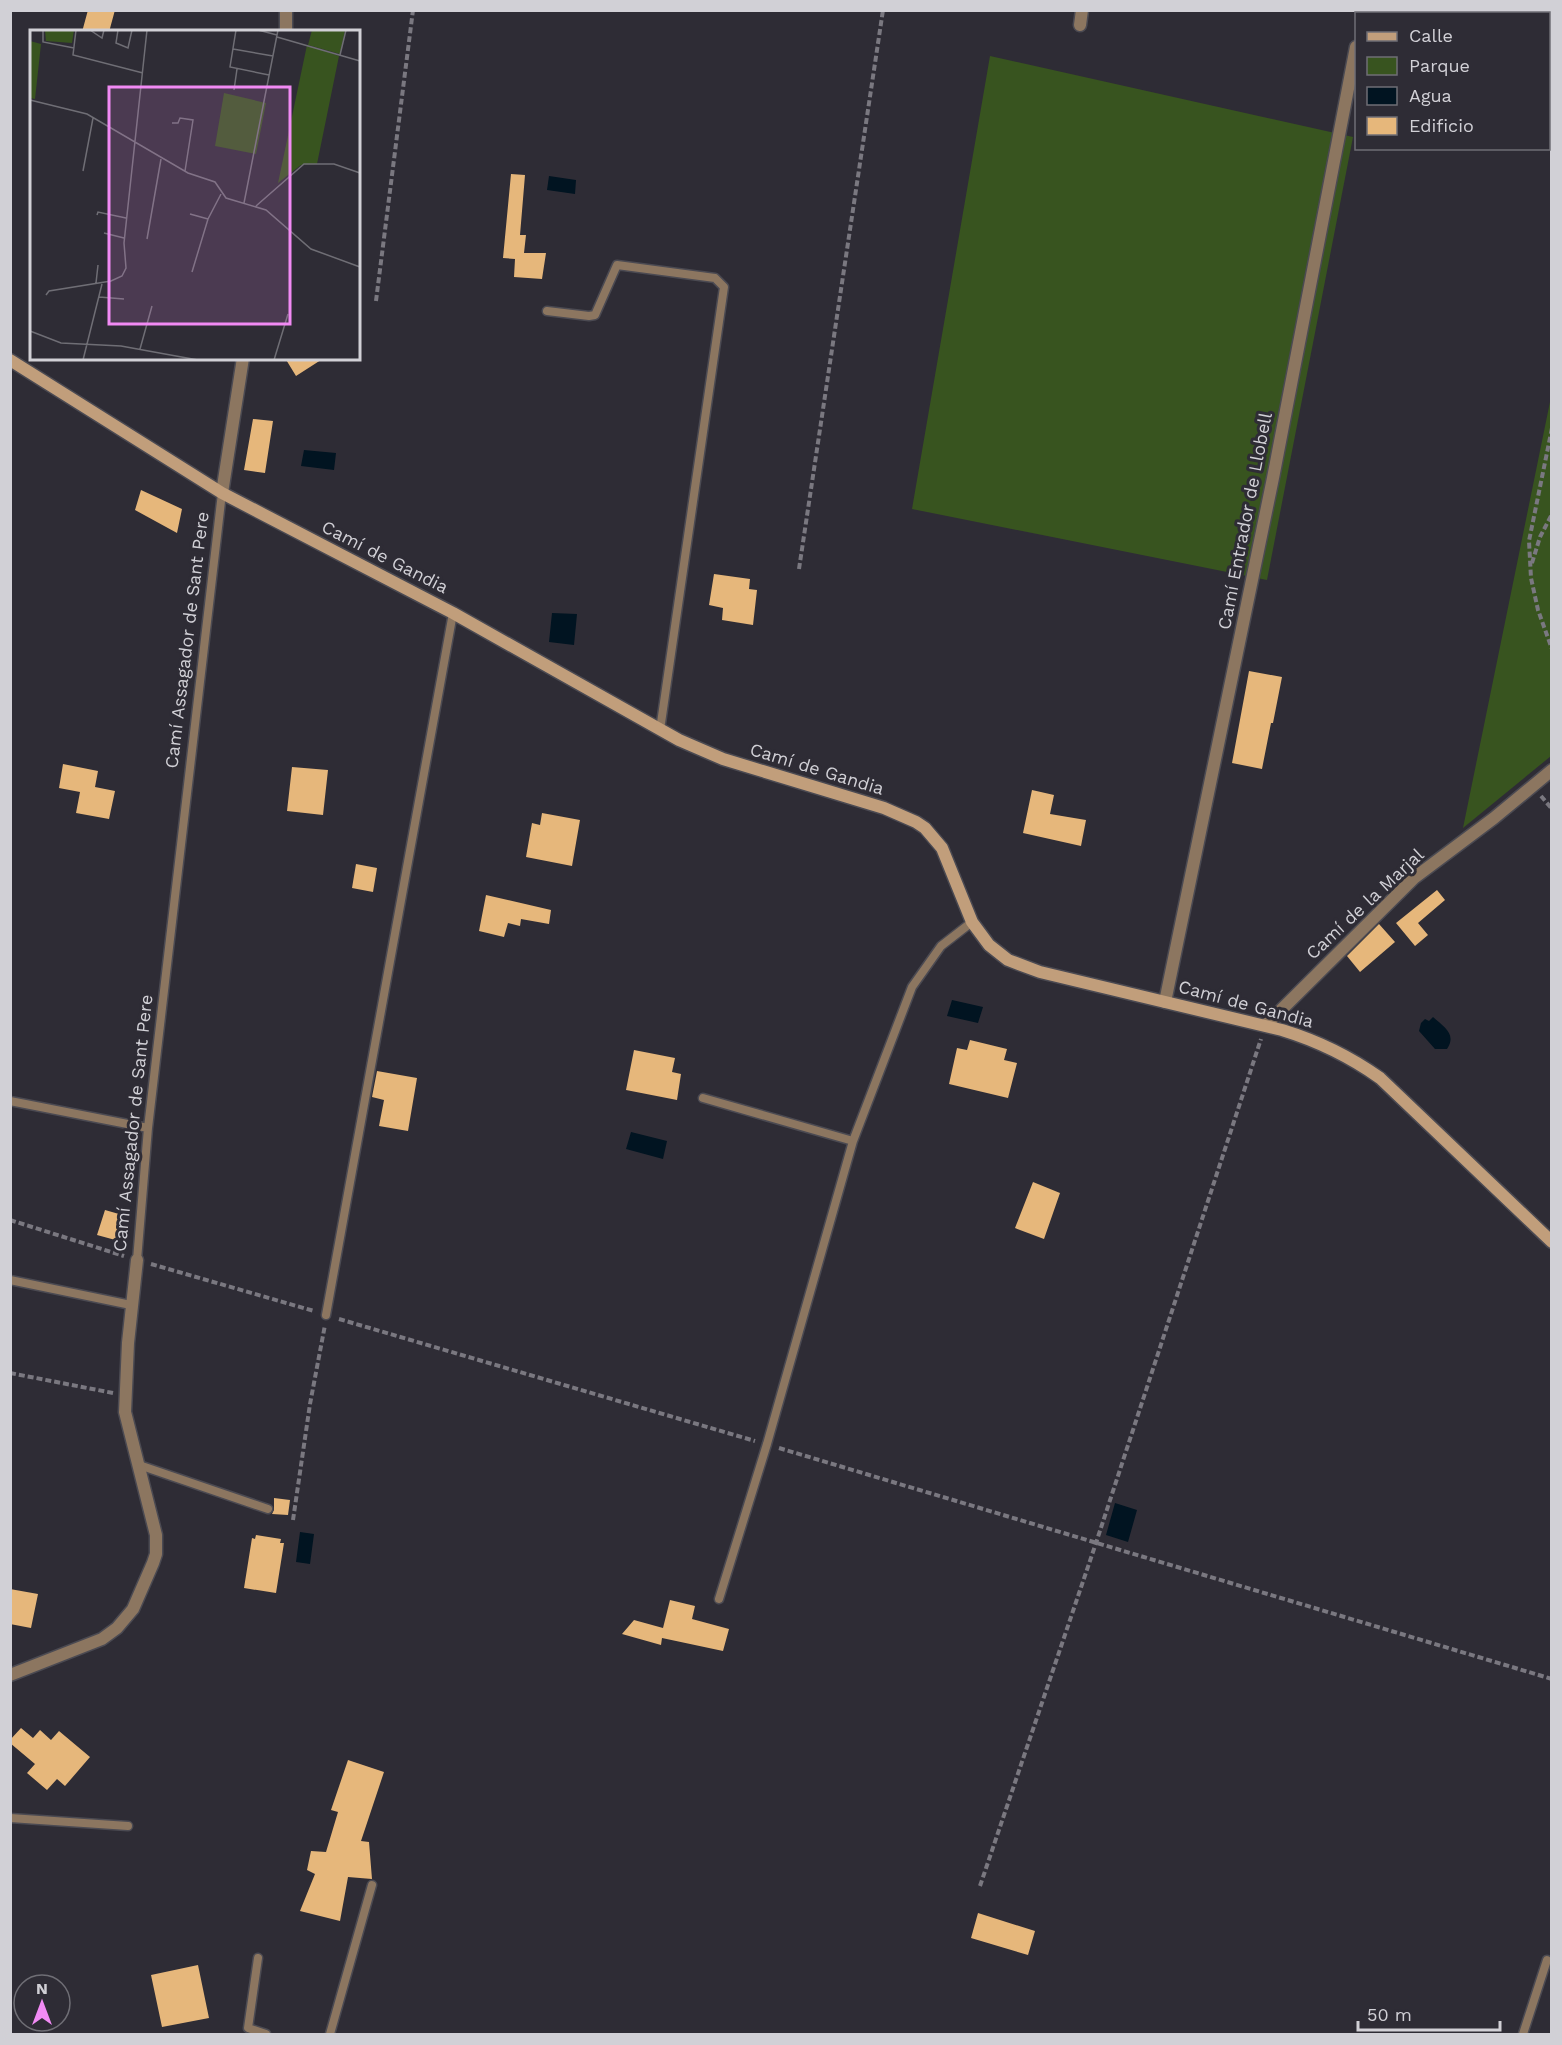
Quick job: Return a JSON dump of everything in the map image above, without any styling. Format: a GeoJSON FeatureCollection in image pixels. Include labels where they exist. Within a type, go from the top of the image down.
{"type":"FeatureCollection","features":[{"type":"Feature","properties":{"kind":"main road","name":"Camí de Gandia"},"geometry":{"type":"LineString","coordinates":[[10,360],[222,493],[453,613],[690,746],[723,759],[884,808],[916,822],[925,828],[942,848],[972,922],[998,954],[1019,966],[1266,1025],[1310,1038],[1356,1060],[1380,1078],[1551,1242]]}},
{"type":"Feature","properties":{"kind":"street"},"geometry":{"type":"LineString","coordinates":[[286,10],[286,30]]}},
{"type":"Feature","properties":{"kind":"street"},"geometry":{"type":"LineString","coordinates":[[1080,25],[1082,10]]}},
{"type":"Feature","properties":{"kind":"street","name":"Camí Entrador de Llobell"},"geometry":{"type":"LineString","coordinates":[[1165,1002],[1270,490],[1355,52]]}},
{"type":"Feature","properties":{"kind":"street"},"geometry":{"type":"LineString","coordinates":[[222,493],[243,360]]}},
{"type":"Feature","properties":{"kind":"street","name":"Camí de la Marjal"},"geometry":{"type":"LineString","coordinates":[[1266,1025],[1405,886],[1551,770]]}},
{"type":"Feature","properties":{"kind":"street","name":"Camí Assagador de Sant Pere"},"geometry":{"type":"LineString","coordinates":[[10,1675],[102,1640],[122,1624],[133,1609],[153,1563],[157,1546],[125,1412],[131,1305],[137,1260]]}},
{"type":"Feature","properties":{"kind":"lane"},"geometry":{"type":"LineString","coordinates":[[547,311],[594,315],[617,265],[715,278],[724,287],[660,730]]}},
{"type":"Feature","properties":{"kind":"lane","name":"Camí Assagador de Sant Pere"},"geometry":{"type":"LineString","coordinates":[[137,1260],[148,1128],[222,493]]}},
{"type":"Feature","properties":{"kind":"lane"},"geometry":{"type":"LineString","coordinates":[[326,1315],[453,613]]}},
{"type":"Feature","properties":{"kind":"lane"},"geometry":{"type":"LineString","coordinates":[[719,1599],[767,1444],[853,1141],[912,987],[941,946],[972,922]]}},
{"type":"Feature","properties":{"kind":"lane"},"geometry":{"type":"LineString","coordinates":[[703,1098],[853,1141]]}},
{"type":"Feature","properties":{"kind":"lane"},"geometry":{"type":"LineString","coordinates":[[10,1101],[148,1128]]}},
{"type":"Feature","properties":{"kind":"lane"},"geometry":{"type":"LineString","coordinates":[[10,1280],[131,1305]]}},
{"type":"Feature","properties":{"kind":"lane"},"geometry":{"type":"LineString","coordinates":[[139,1465],[268,1509]]}},
{"type":"Feature","properties":{"kind":"lane"},"geometry":{"type":"LineString","coordinates":[[10,1818],[128,1826]]}},
{"type":"Feature","properties":{"kind":"lane"},"geometry":{"type":"LineString","coordinates":[[330,2034],[372,1885]]}},
{"type":"Feature","properties":{"kind":"lane"},"geometry":{"type":"LineString","coordinates":[[258,1958],[248,2028],[266,2034]]}},
{"type":"Feature","properties":{"kind":"lane"},"geometry":{"type":"LineString","coordinates":[[1523,2034],[1547,1960]]}},
{"type":"Feature","properties":{"kind":"path"},"geometry":{"type":"LineString","coordinates":[[376,301],[413,10]]}},
{"type":"Feature","properties":{"kind":"path"},"geometry":{"type":"LineString","coordinates":[[799,569],[883,10]]}},
{"type":"Feature","properties":{"kind":"path"},"geometry":{"type":"LineString","coordinates":[[1551,428],[1529,541],[1538,610],[1551,648]]}},
{"type":"Feature","properties":{"kind":"path"},"geometry":{"type":"LineString","coordinates":[[1531,570],[1537,545],[1551,514]]}},
{"type":"Feature","properties":{"kind":"path"},"geometry":{"type":"LineString","coordinates":[[980,1886],[1096,1543],[1266,1025]]}},
{"type":"Feature","properties":{"kind":"path"},"geometry":{"type":"LineString","coordinates":[[10,1220],[137,1260],[767,1444],[1551,1679]]}},
{"type":"Feature","properties":{"kind":"path"},"geometry":{"type":"LineString","coordinates":[[293,1520],[326,1315]]}},
{"type":"Feature","properties":{"kind":"path"},"geometry":{"type":"LineString","coordinates":[[10,1373],[125,1396]]}},
{"type":"Feature","properties":{"kind":"green space"},"geometry":{"type":"Polygon","coordinates":[[[990,56],[1353,137],[1267,580],[912,509],[990,56]]]}},
{"type":"Feature","properties":{"kind":"green space"},"geometry":{"type":"Polygon","coordinates":[[[1551,397],[1551,756],[1463,828],[1551,397]]]}},
{"type":"Feature","properties":{"kind":"water"},"geometry":{"type":"Polygon","coordinates":[[[549,176],[576,180],[575,194],[547,190],[549,176]]]}},
{"type":"Feature","properties":{"kind":"water"},"geometry":{"type":"Polygon","coordinates":[[[304,450],[336,453],[334,470],[301,466],[304,450]]]}},
{"type":"Feature","properties":{"kind":"water"},"geometry":{"type":"Polygon","coordinates":[[[552,613],[577,614],[574,645],[549,642],[552,613]]]}},
{"type":"Feature","properties":{"kind":"water"},"geometry":{"type":"Polygon","coordinates":[[[952,1000],[983,1007],[978,1023],[947,1016],[952,1000]]]}},
{"type":"Feature","properties":{"kind":"water"},"geometry":{"type":"Polygon","coordinates":[[[1433,1017],[1450,1035],[1450,1044],[1447,1049],[1435,1049],[1419,1031],[1425,1019],[1429,1021],[1433,1017]]]}},
{"type":"Feature","properties":{"kind":"water"},"geometry":{"type":"Polygon","coordinates":[[[631,1132],[667,1141],[663,1159],[626,1149],[631,1132]]]}},
{"type":"Feature","properties":{"kind":"water"},"geometry":{"type":"Polygon","coordinates":[[[1115,1503],[1137,1510],[1128,1542],[1106,1535],[1115,1503]]]}},
{"type":"Feature","properties":{"kind":"water"},"geometry":{"type":"Polygon","coordinates":[[[300,1532],[314,1534],[310,1564],[296,1562],[300,1532]]]}},
{"type":"Feature","properties":{"kind":"building"},"geometry":{"type":"Polygon","coordinates":[[[88,10],[115,10],[110,30],[83,30],[88,10]]]}},
{"type":"Feature","properties":{"kind":"building"},"geometry":{"type":"Polygon","coordinates":[[[511,174],[525,175],[520,235],[526,235],[524,253],[546,253],[542,279],[514,277],[515,259],[503,258],[511,174]]]}},
{"type":"Feature","properties":{"kind":"building"},"geometry":{"type":"Polygon","coordinates":[[[286,360],[321,360],[296,376],[286,360]]]}},
{"type":"Feature","properties":{"kind":"building"},"geometry":{"type":"Polygon","coordinates":[[[253,419],[273,421],[265,473],[244,470],[253,419]]]}},
{"type":"Feature","properties":{"kind":"building"},"geometry":{"type":"Polygon","coordinates":[[[141,490],[182,509],[177,533],[135,510],[141,490]]]}},
{"type":"Feature","properties":{"kind":"building"},"geometry":{"type":"Polygon","coordinates":[[[714,574],[750,579],[749,589],[757,590],[753,625],[722,620],[723,608],[709,605],[714,574]]]}},
{"type":"Feature","properties":{"kind":"building"},"geometry":{"type":"Polygon","coordinates":[[[1249,671],[1282,677],[1262,769],[1232,763],[1249,671]]]}},
{"type":"Feature","properties":{"kind":"building"},"geometry":{"type":"Polygon","coordinates":[[[63,764],[98,771],[95,787],[115,791],[109,819],[76,813],[80,792],[59,788],[63,764]]]}},
{"type":"Feature","properties":{"kind":"building"},"geometry":{"type":"Polygon","coordinates":[[[292,767],[328,770],[323,815],[287,811],[292,767]]]}},
{"type":"Feature","properties":{"kind":"building"},"geometry":{"type":"Polygon","coordinates":[[[1032,790],[1054,795],[1050,814],[1086,820],[1081,846],[1023,833],[1032,790]]]}},
{"type":"Feature","properties":{"kind":"building"},"geometry":{"type":"Polygon","coordinates":[[[542,813],[580,820],[572,866],[526,857],[532,823],[540,825],[542,813]]]}},
{"type":"Feature","properties":{"kind":"building"},"geometry":{"type":"Polygon","coordinates":[[[356,864],[377,868],[373,892],[352,888],[356,864]]]}},
{"type":"Feature","properties":{"kind":"building"},"geometry":{"type":"Polygon","coordinates":[[[1437,890],[1445,900],[1418,923],[1428,935],[1415,946],[1396,923],[1437,890]]]}},
{"type":"Feature","properties":{"kind":"building"},"geometry":{"type":"Polygon","coordinates":[[[486,895],[551,910],[549,924],[521,919],[520,926],[508,923],[504,937],[479,931],[486,895]]]}},
{"type":"Feature","properties":{"kind":"building"},"geometry":{"type":"Polygon","coordinates":[[[1379,924],[1395,942],[1360,972],[1347,956],[1379,924]]]}},
{"type":"Feature","properties":{"kind":"building"},"geometry":{"type":"Polygon","coordinates":[[[970,1040],[1007,1049],[1004,1060],[1017,1063],[1008,1098],[949,1084],[957,1048],[967,1050],[970,1040]]]}},
{"type":"Feature","properties":{"kind":"building"},"geometry":{"type":"Polygon","coordinates":[[[634,1050],[675,1058],[672,1072],[681,1074],[677,1100],[626,1090],[634,1050]]]}},
{"type":"Feature","properties":{"kind":"building"},"geometry":{"type":"Polygon","coordinates":[[[377,1071],[417,1078],[408,1131],[379,1126],[384,1100],[372,1097],[377,1071]]]}},
{"type":"Feature","properties":{"kind":"building"},"geometry":{"type":"Polygon","coordinates":[[[1033,1182],[1060,1193],[1044,1239],[1015,1228],[1033,1182]]]}},
{"type":"Feature","properties":{"kind":"building"},"geometry":{"type":"Polygon","coordinates":[[[105,1210],[126,1216],[119,1241],[97,1235],[105,1210]]]}},
{"type":"Feature","properties":{"kind":"building"},"geometry":{"type":"Polygon","coordinates":[[[274,1498],[290,1500],[288,1515],[272,1514],[274,1498]]]}},
{"type":"Feature","properties":{"kind":"building"},"geometry":{"type":"Polygon","coordinates":[[[256,1535],[281,1539],[280,1543],[284,1543],[276,1593],[244,1588],[252,1538],[255,1539],[256,1535]]]}},
{"type":"Feature","properties":{"kind":"building"},"geometry":{"type":"Polygon","coordinates":[[[10,1589],[38,1594],[31,1628],[10,1624],[10,1589]]]}},
{"type":"Feature","properties":{"kind":"building"},"geometry":{"type":"Polygon","coordinates":[[[670,1600],[695,1606],[692,1619],[729,1629],[723,1651],[662,1638],[661,1645],[622,1634],[634,1620],[663,1628],[670,1600]]]}},
{"type":"Feature","properties":{"kind":"building"},"geometry":{"type":"Polygon","coordinates":[[[21,1728],[33,1738],[40,1730],[51,1740],[59,1731],[90,1757],[65,1786],[57,1779],[47,1790],[27,1773],[35,1764],[10,1743],[21,1728]]]}},
{"type":"Feature","properties":{"kind":"building"},"geometry":{"type":"Polygon","coordinates":[[[348,1760],[384,1772],[361,1841],[369,1842],[372,1879],[348,1877],[340,1921],[300,1911],[315,1874],[307,1870],[311,1851],[326,1852],[338,1812],[331,1810],[348,1760]]]}},
{"type":"Feature","properties":{"kind":"building"},"geometry":{"type":"Polygon","coordinates":[[[978,1913],[1035,1931],[1028,1955],[971,1938],[978,1913]]]}},
{"type":"Feature","properties":{"kind":"building"},"geometry":{"type":"Polygon","coordinates":[[[198,1965],[209,2018],[162,2027],[151,1975],[198,1965]]]}}]}
